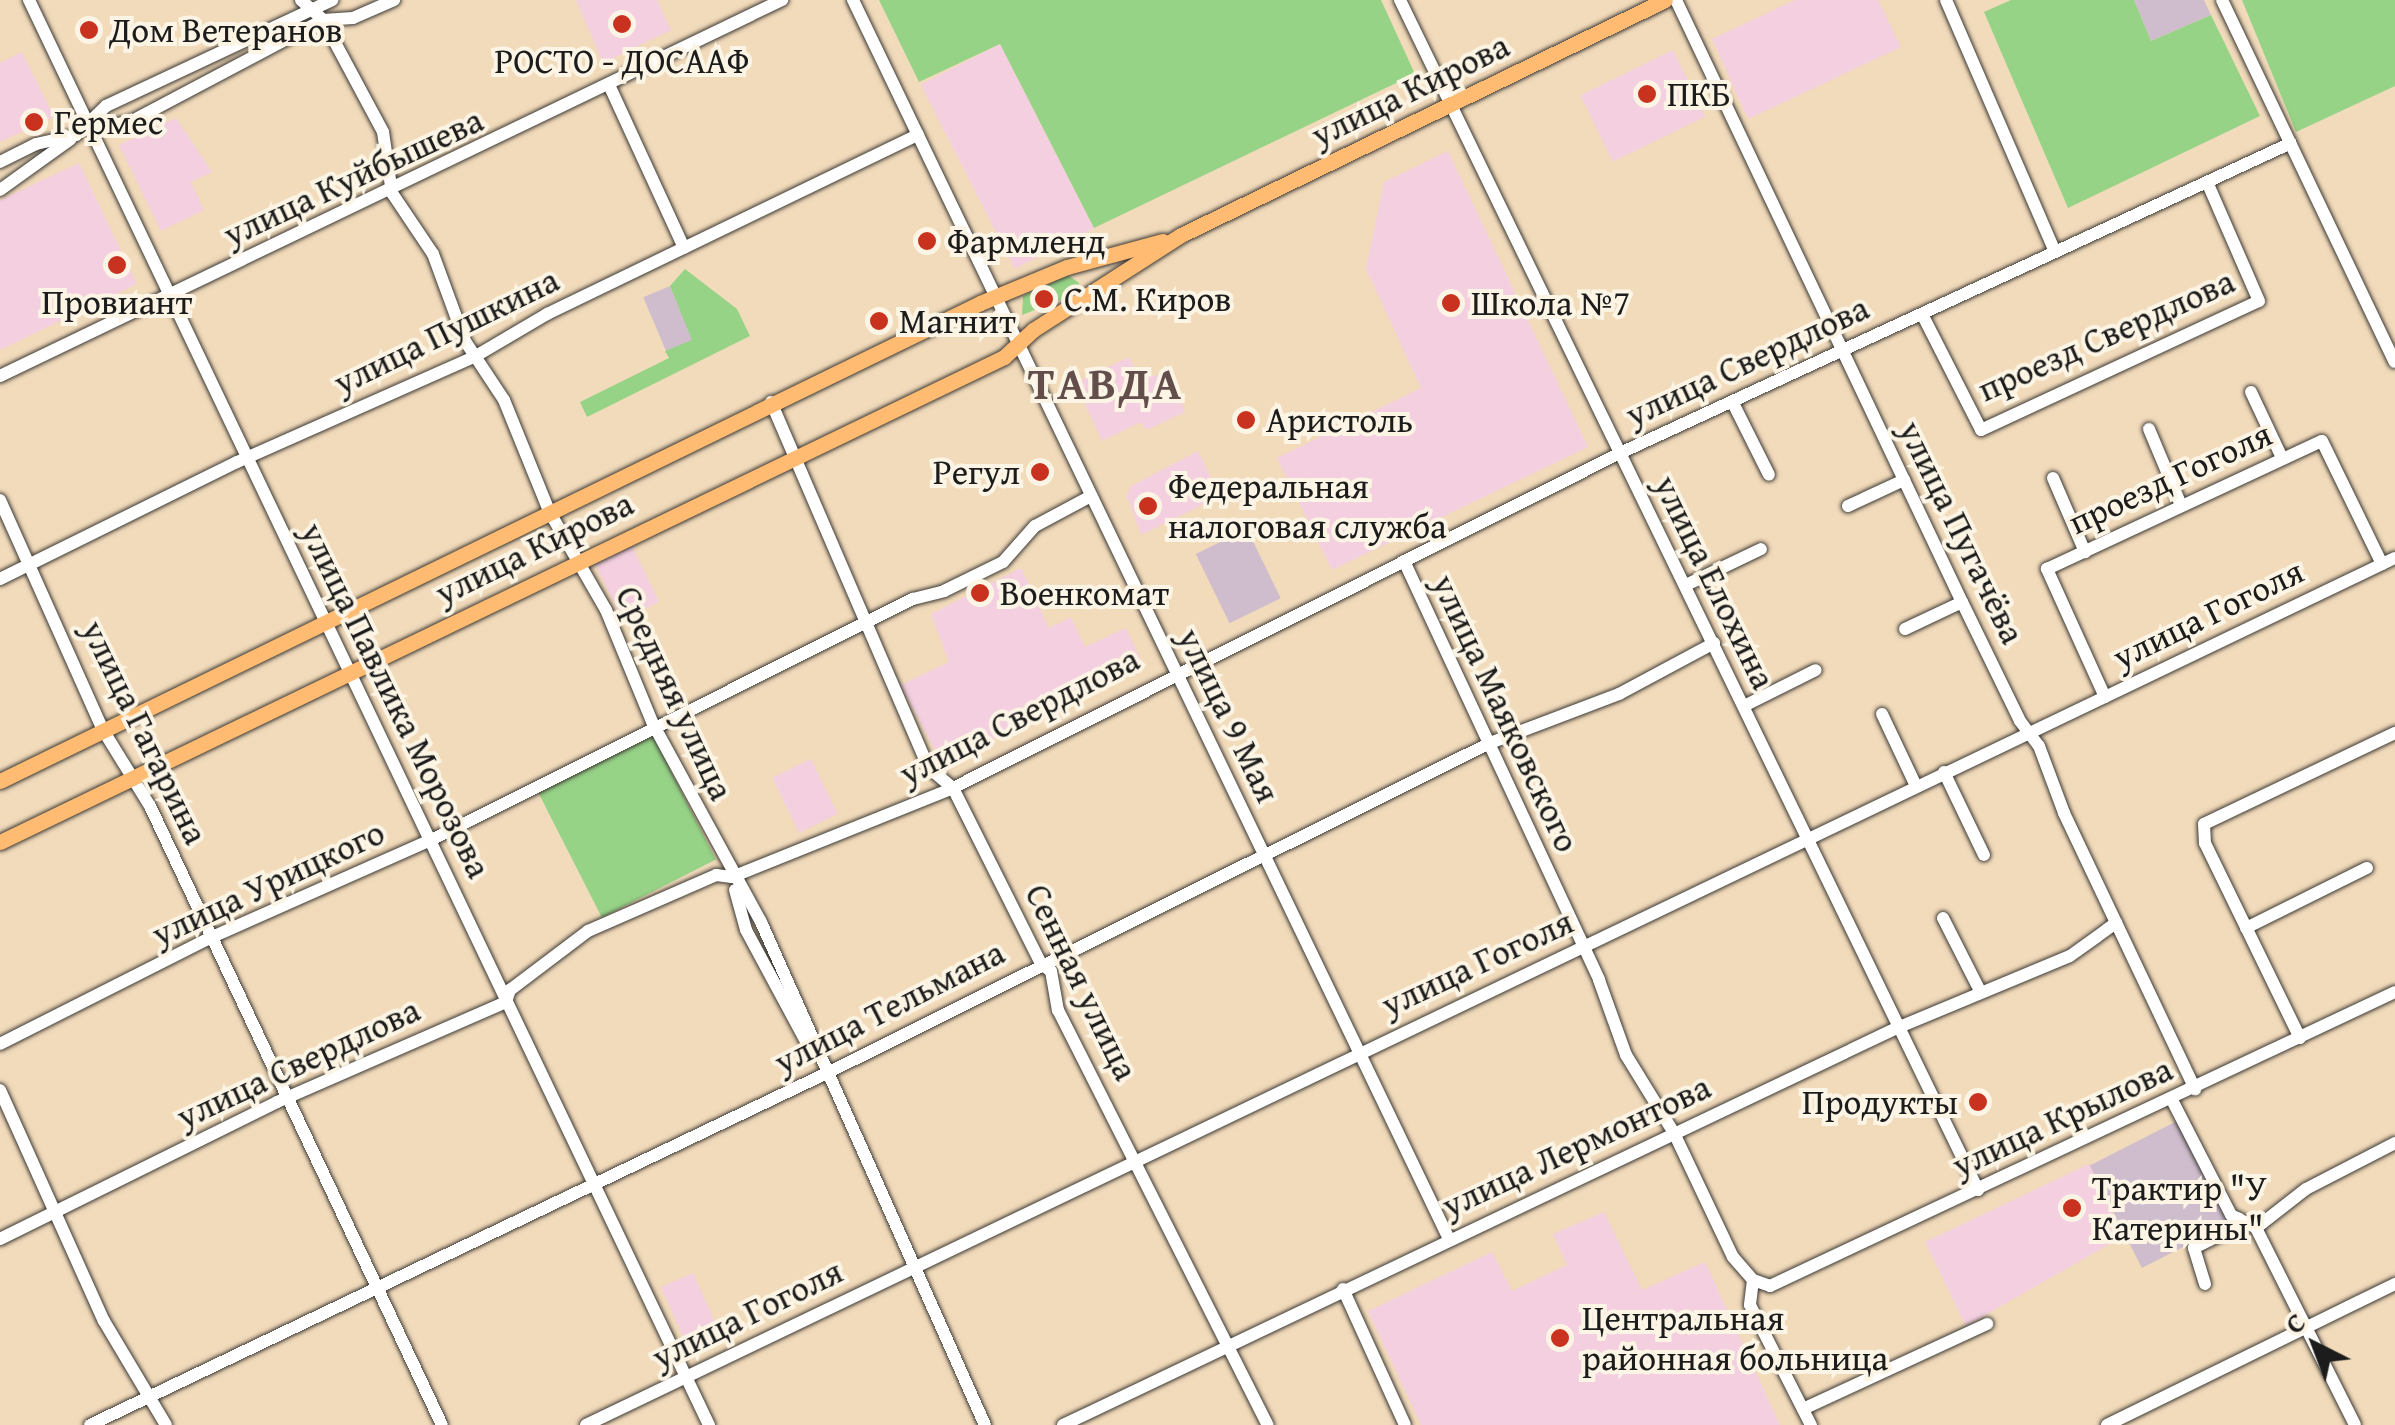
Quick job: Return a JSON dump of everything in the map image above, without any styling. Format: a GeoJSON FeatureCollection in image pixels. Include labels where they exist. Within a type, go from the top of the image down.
{"type":"FeatureCollection","features":[{"type":"Feature","properties":{"kind":"main road","name":"улица Кирова"},"geometry":{"type":"LineString","coordinates":[[0,842],[1018,349],[1033,330],[1181,235],[1665,0]]}},
{"type":"Feature","properties":{"kind":"main road","name":"улица Кирова"},"geometry":{"type":"LineString","coordinates":[[0,781],[549,510],[994,297],[1067,266],[1181,235]]}},
{"type":"Feature","properties":{"kind":"main road"},"geometry":{"type":"LineString","coordinates":[[1067,266],[1090,277],[1086,299]]}},
{"type":"Feature","properties":{"kind":"street","name":"улица Павлика Морозова"},"geometry":{"type":"LineString","coordinates":[[29,0],[710,1425]]}},
{"type":"Feature","properties":{"kind":"street","name":"Средняя улица"},"geometry":{"type":"LineString","coordinates":[[300,0],[314,8],[323,20],[384,132],[392,193],[433,254],[474,357],[504,400],[549,510],[606,610],[653,724],[732,878],[762,922],[824,1074],[896,1213],[912,1268],[985,1425]]}},
{"type":"Feature","properties":{"kind":"street"},"geometry":{"type":"LineString","coordinates":[[90,128],[106,106],[332,0]]}},
{"type":"Feature","properties":{"kind":"street"},"geometry":{"type":"LineString","coordinates":[[0,190],[90,128],[130,122],[323,20],[353,18],[394,0]]}},
{"type":"Feature","properties":{"kind":"street","name":"улица Куйбышева"},"geometry":{"type":"LineString","coordinates":[[0,376],[170,291],[392,193],[782,0]]}},
{"type":"Feature","properties":{"kind":"street","name":"улица 9 Мая"},"geometry":{"type":"LineString","coordinates":[[853,0],[1089,498],[1449,1239]]}},
{"type":"Feature","properties":{"kind":"street","name":"улица Елохина"},"geometry":{"type":"LineString","coordinates":[[1400,0],[1978,1190]]}},
{"type":"Feature","properties":{"kind":"street","name":"улица Пугачёва"},"geometry":{"type":"LineString","coordinates":[[1676,0],[1962,602],[2030,733],[2195,1089]]}},
{"type":"Feature","properties":{"kind":"street"},"geometry":{"type":"LineString","coordinates":[[1946,0],[2054,249]]}},
{"type":"Feature","properties":{"kind":"street"},"geometry":{"type":"LineString","coordinates":[[2222,0],[2395,362]]}},
{"type":"Feature","properties":{"kind":"street"},"geometry":{"type":"LineString","coordinates":[[610,87],[684,248]]}},
{"type":"Feature","properties":{"kind":"street"},"geometry":{"type":"LineString","coordinates":[[0,162],[36,144],[76,135]]}},
{"type":"Feature","properties":{"kind":"street","name":"улица Пушкина"},"geometry":{"type":"LineString","coordinates":[[0,579],[247,458],[474,357],[547,314],[918,135]]}},
{"type":"Feature","properties":{"kind":"street","name":"улица Свердлова"},"geometry":{"type":"LineString","coordinates":[[0,1240],[288,1097],[506,1002],[510,990],[588,931],[716,875],[732,878],[952,788],[1174,671],[1618,454],[2054,249],[2291,144]]}},
{"type":"Feature","properties":{"kind":"street","name":"проезд Свердлова"},"geometry":{"type":"LineString","coordinates":[[1922,314],[1981,430],[2258,301],[2208,184]]}},
{"type":"Feature","properties":{"kind":"street"},"geometry":{"type":"LineString","coordinates":[[2380,329],[2395,322]]}},
{"type":"Feature","properties":{"kind":"street"},"geometry":{"type":"LineString","coordinates":[[2251,392],[2282,458]]}},
{"type":"Feature","properties":{"kind":"street","name":"Сенная улица"},"geometry":{"type":"LineString","coordinates":[[771,402],[928,768],[952,788],[1040,964],[1051,971],[1058,1010],[1268,1425]]}},
{"type":"Feature","properties":{"kind":"street"},"geometry":{"type":"LineString","coordinates":[[1733,403],[1768,475]]}},
{"type":"Feature","properties":{"kind":"street"},"geometry":{"type":"LineString","coordinates":[[2149,429],[2180,505]]}},
{"type":"Feature","properties":{"kind":"street","name":"проезд Гоголя"},"geometry":{"type":"LineString","coordinates":[[2105,698],[2047,569],[2322,441],[2389,561]]}},
{"type":"Feature","properties":{"kind":"street"},"geometry":{"type":"LineString","coordinates":[[2053,478],[2085,552]]}},
{"type":"Feature","properties":{"kind":"street"},"geometry":{"type":"LineString","coordinates":[[1848,506],[1904,480]]}},
{"type":"Feature","properties":{"kind":"street","name":"улица Урицкого"},"geometry":{"type":"LineString","coordinates":[[0,1044],[212,938],[431,840],[653,724],[864,623],[1003,562],[1035,526],[1089,498]]}},
{"type":"Feature","properties":{"kind":"street","name":"улица Гагарина"},"geometry":{"type":"LineString","coordinates":[[0,500],[33,564],[103,730],[130,780],[150,806],[442,1425]]}},
{"type":"Feature","properties":{"kind":"street"},"geometry":{"type":"LineString","coordinates":[[1686,585],[1760,549]]}},
{"type":"Feature","properties":{"kind":"street","name":"улица Маяковского"},"geometry":{"type":"LineString","coordinates":[[1404,561],[1584,946],[1626,1054],[1674,1133],[1733,1257],[1752,1280],[1750,1305],[1810,1425]]}},
{"type":"Feature","properties":{"kind":"street","name":"улица Гоголя"},"geometry":{"type":"LineString","coordinates":[[586,1425],[1358,1051],[2389,561]]}},
{"type":"Feature","properties":{"kind":"street"},"geometry":{"type":"LineString","coordinates":[[1905,629],[1962,602]]}},
{"type":"Feature","properties":{"kind":"street","name":"улица Тельмана"},"geometry":{"type":"LineString","coordinates":[[90,1425],[824,1074],[1490,743],[1619,694],[1714,643]]}},
{"type":"Feature","properties":{"kind":"street"},"geometry":{"type":"LineString","coordinates":[[1744,706],[1816,670]]}},
{"type":"Feature","properties":{"kind":"street"},"geometry":{"type":"LineString","coordinates":[[1882,714],[1916,786]]}},
{"type":"Feature","properties":{"kind":"street"},"geometry":{"type":"LineString","coordinates":[[2300,1038],[2205,843],[2204,824],[2395,733]]}},
{"type":"Feature","properties":{"kind":"street"},"geometry":{"type":"LineString","coordinates":[[1944,772],[1984,855]]}},
{"type":"Feature","properties":{"kind":"street"},"geometry":{"type":"LineString","coordinates":[[2246,928],[2367,868]]}},
{"type":"Feature","properties":{"kind":"street"},"geometry":{"type":"LineString","coordinates":[[1944,918],[1980,991]]}},
{"type":"Feature","properties":{"kind":"street","name":"улица Лермонтова"},"geometry":{"type":"LineString","coordinates":[[1062,1425],[1897,1028],[2070,956],[2116,923]]}},
{"type":"Feature","properties":{"kind":"street","name":"улица Крылова"},"geometry":{"type":"LineString","coordinates":[[1752,1280],[1770,1286],[2395,992]]}},
{"type":"Feature","properties":{"kind":"street"},"geometry":{"type":"LineString","coordinates":[[0,1090],[58,1210],[104,1321],[166,1425]]}},
{"type":"Feature","properties":{"kind":"street"},"geometry":{"type":"LineString","coordinates":[[2172,1100],[2231,1215],[2256,1228],[2355,1425]]}},
{"type":"Feature","properties":{"kind":"street"},"geometry":{"type":"LineString","coordinates":[[2256,1228],[2306,1189],[2395,1143]]}},
{"type":"Feature","properties":{"kind":"street"},"geometry":{"type":"LineString","coordinates":[[2206,1284],[2194,1248],[2236,1228],[2239,1219]]}},
{"type":"Feature","properties":{"kind":"street"},"geometry":{"type":"LineString","coordinates":[[2106,1425],[2395,1284]]}},
{"type":"Feature","properties":{"kind":"street"},"geometry":{"type":"LineString","coordinates":[[1343,1289],[1405,1425]]}},
{"type":"Feature","properties":{"kind":"street"},"geometry":{"type":"LineString","coordinates":[[1802,1409],[1987,1324]]}},
{"type":"Feature","properties":{"kind":"shaded area"},"geometry":{"type":"Polygon","coordinates":[[[576,0],[657,0],[671,30],[603,63],[576,0]]]}},
{"type":"Feature","properties":{"kind":"shaded area"},"geometry":{"type":"Polygon","coordinates":[[[1795,0],[1878,0],[1901,47],[1748,119],[1712,39],[1795,0]]]}},
{"type":"Feature","properties":{"kind":"shaded area"},"geometry":{"type":"Polygon","coordinates":[[[2134,0],[2204,0],[2211,15],[2151,41],[2134,0]]]}},
{"type":"Feature","properties":{"kind":"shaded area"},"geometry":{"type":"Polygon","coordinates":[[[1000,44],[1094,228],[1015,269],[921,84],[1000,44]]]}},
{"type":"Feature","properties":{"kind":"shaded area"},"geometry":{"type":"Polygon","coordinates":[[[1673,50],[1705,117],[1613,162],[1580,95],[1673,50]]]}},
{"type":"Feature","properties":{"kind":"shaded area"},"geometry":{"type":"Polygon","coordinates":[[[22,52],[54,117],[0,142],[0,63],[22,52]]]}},
{"type":"Feature","properties":{"kind":"shaded area"},"geometry":{"type":"Polygon","coordinates":[[[176,118],[212,172],[191,182],[204,210],[161,231],[119,145],[176,118]]]}},
{"type":"Feature","properties":{"kind":"shaded area","name":"Школа №7"},"geometry":{"type":"Polygon","coordinates":[[[1448,151],[1588,447],[1332,570],[1277,458],[1421,388],[1366,269],[1384,182],[1448,151]]]}},
{"type":"Feature","properties":{"kind":"shaded area"},"geometry":{"type":"Polygon","coordinates":[[[79,163],[137,284],[0,350],[0,200],[79,163]]]}},
{"type":"Feature","properties":{"kind":"shaded area"},"geometry":{"type":"Polygon","coordinates":[[[670,286],[693,340],[666,352],[643,297],[670,286]]]}},
{"type":"Feature","properties":{"kind":"shaded area"},"geometry":{"type":"Polygon","coordinates":[[[1129,357],[1139,378],[1170,373],[1185,412],[1146,430],[1141,422],[1102,441],[1075,383],[1129,357]]]}},
{"type":"Feature","properties":{"kind":"shaded area"},"geometry":{"type":"Polygon","coordinates":[[[1198,451],[1220,496],[1141,535],[1127,496],[1131,486],[1198,451]]]}},
{"type":"Feature","properties":{"kind":"shaded area"},"geometry":{"type":"Polygon","coordinates":[[[1247,529],[1281,598],[1230,623],[1196,554],[1247,529]]]}},
{"type":"Feature","properties":{"kind":"shaded area"},"geometry":{"type":"Polygon","coordinates":[[[632,546],[659,602],[622,620],[595,564],[632,546]]]}},
{"type":"Feature","properties":{"kind":"shaded area"},"geometry":{"type":"Polygon","coordinates":[[[1021,568],[1049,628],[1071,617],[1085,647],[1126,628],[1143,664],[942,764],[901,685],[949,662],[931,614],[1021,568]]]}},
{"type":"Feature","properties":{"kind":"shaded area"},"geometry":{"type":"Polygon","coordinates":[[[811,759],[838,814],[799,833],[772,778],[811,759]]]}},
{"type":"Feature","properties":{"kind":"shaded area"},"geometry":{"type":"Polygon","coordinates":[[[2177,1121],[2229,1223],[2142,1268],[2090,1165],[2177,1121]]]}},
{"type":"Feature","properties":{"kind":"shaded area"},"geometry":{"type":"Polygon","coordinates":[[[2089,1164],[2124,1236],[1966,1326],[1925,1242],[2089,1164]]]}},
{"type":"Feature","properties":{"kind":"shaded area","name":"Центральная районная больница"},"geometry":{"type":"Polygon","coordinates":[[[1604,1212],[1642,1290],[1705,1262],[1780,1425],[1421,1425],[1368,1311],[1492,1252],[1512,1291],[1567,1265],[1553,1234],[1604,1212]]]}},
{"type":"Feature","properties":{"kind":"shaded area"},"geometry":{"type":"Polygon","coordinates":[[[693,1273],[718,1330],[686,1344],[661,1287],[693,1273]]]}},
{"type":"Feature","properties":{"kind":"green space"},"geometry":{"type":"Polygon","coordinates":[[[879,0],[1381,0],[1415,74],[1094,228],[1000,44],[919,82],[879,0]]]}},
{"type":"Feature","properties":{"kind":"green space"},"geometry":{"type":"Polygon","coordinates":[[[2011,0],[2134,0],[2151,41],[2211,15],[2260,116],[2068,208],[1984,12],[2011,0]]]}},
{"type":"Feature","properties":{"kind":"green space"},"geometry":{"type":"Polygon","coordinates":[[[2242,0],[2395,0],[2395,86],[2296,132],[2242,0]]]}},
{"type":"Feature","properties":{"kind":"green space"},"geometry":{"type":"Polygon","coordinates":[[[685,269],[737,309],[750,336],[587,417],[580,402],[669,358],[665,351],[692,340],[670,286],[685,269]]]}},
{"type":"Feature","properties":{"kind":"green space"},"geometry":{"type":"Polygon","coordinates":[[[1068,275],[1079,283],[1076,294],[1022,315],[1023,296],[1068,275]]]}},
{"type":"Feature","properties":{"kind":"green space"},"geometry":{"type":"Polygon","coordinates":[[[651,732],[716,859],[602,918],[537,790],[651,732]]]}},
{"type":"Feature","properties":{"kind":"place","name":"РОСТО - ДОСААФ"},"geometry":{"type":"Point","coordinates":[622,24]}},
{"type":"Feature","properties":{"kind":"place","name":"Дом Ветеранов"},"geometry":{"type":"Point","coordinates":[89,30]}},
{"type":"Feature","properties":{"kind":"place","name":"ПКБ"},"geometry":{"type":"Point","coordinates":[1647,94]}},
{"type":"Feature","properties":{"kind":"place","name":"Гермес"},"geometry":{"type":"Point","coordinates":[34,122]}},
{"type":"Feature","properties":{"kind":"place","name":"Фармленд"},"geometry":{"type":"Point","coordinates":[927,241]}},
{"type":"Feature","properties":{"kind":"place","name":"Провиант"},"geometry":{"type":"Point","coordinates":[117,265]}},
{"type":"Feature","properties":{"kind":"place","name":"С.М. Киров"},"geometry":{"type":"Point","coordinates":[1044,299]}},
{"type":"Feature","properties":{"kind":"place","name":"Школа №7"},"geometry":{"type":"Point","coordinates":[1451,303]}},
{"type":"Feature","properties":{"kind":"place","name":"Магнит"},"geometry":{"type":"Point","coordinates":[879,321]}},
{"type":"Feature","properties":{"kind":"place","name":"Аристоль"},"geometry":{"type":"Point","coordinates":[1246,420]}},
{"type":"Feature","properties":{"kind":"place","name":"Регул"},"geometry":{"type":"Point","coordinates":[1040,472]}},
{"type":"Feature","properties":{"kind":"place","name":"Федеральная налоговая служба"},"geometry":{"type":"Point","coordinates":[1148,506]}},
{"type":"Feature","properties":{"kind":"place","name":"Военкомат"},"geometry":{"type":"Point","coordinates":[980,593]}},
{"type":"Feature","properties":{"kind":"place","name":"Продукты"},"geometry":{"type":"Point","coordinates":[1978,1102]}},
{"type":"Feature","properties":{"kind":"place","name":"Трактир \"У Катерины\""},"geometry":{"type":"Point","coordinates":[2072,1208]}},
{"type":"Feature","properties":{"kind":"place","name":"Центральная районная больница"},"geometry":{"type":"Point","coordinates":[1560,1338]}},
{"type":"Feature","properties":{"kind":"district","name":"ТАВДА"},"geometry":{"type":"Point","coordinates":[1106,383]}}]}
